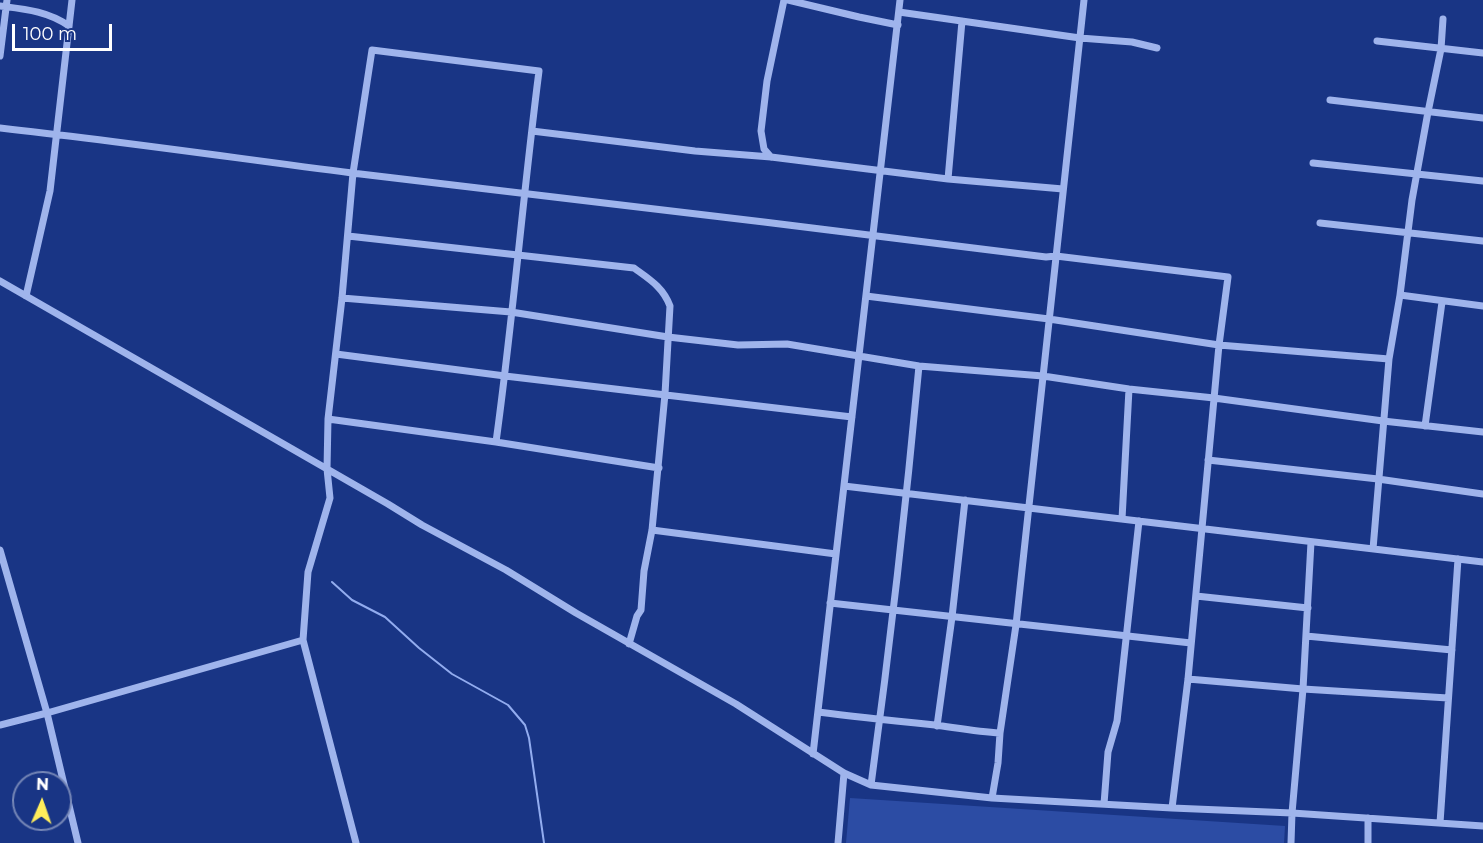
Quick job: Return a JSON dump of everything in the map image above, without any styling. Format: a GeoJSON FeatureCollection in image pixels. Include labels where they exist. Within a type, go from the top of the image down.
{"type":"FeatureCollection","features":[{"type":"Feature","properties":{"kind":"street"},"geometry":{"type":"LineString","coordinates":[[26,296],[50,191],[72,0]]}},
{"type":"Feature","properties":{"kind":"street"},"geometry":{"type":"LineString","coordinates":[[771,157],[762,144],[761,131],[767,81],[786,0],[897,25]]}},
{"type":"Feature","properties":{"kind":"street"},"geometry":{"type":"LineString","coordinates":[[813,754],[900,0]]}},
{"type":"Feature","properties":{"kind":"street"},"geometry":{"type":"LineString","coordinates":[[992,798],[1016,625],[1084,0]]}},
{"type":"Feature","properties":{"kind":"street"},"geometry":{"type":"LineString","coordinates":[[0,56],[4,4],[34,10],[61,20],[69,26]]}},
{"type":"Feature","properties":{"kind":"street"},"geometry":{"type":"LineString","coordinates":[[899,12],[1080,38],[1132,42],[1156,48]]}},
{"type":"Feature","properties":{"kind":"street"},"geometry":{"type":"LineString","coordinates":[[1373,549],[1389,359],[1400,295],[1407,232],[1441,49],[1443,19]]}},
{"type":"Feature","properties":{"kind":"street"},"geometry":{"type":"LineString","coordinates":[[948,178],[962,21]]}},
{"type":"Feature","properties":{"kind":"street"},"geometry":{"type":"LineString","coordinates":[[1377,40],[1483,53]]}},
{"type":"Feature","properties":{"kind":"street"},"geometry":{"type":"LineString","coordinates":[[356,843],[303,640],[308,572],[330,498],[327,470],[328,419],[353,173],[372,50],[539,71],[496,442]]}},
{"type":"Feature","properties":{"kind":"street"},"geometry":{"type":"LineString","coordinates":[[1330,100],[1483,118]]}},
{"type":"Feature","properties":{"kind":"street"},"geometry":{"type":"LineString","coordinates":[[0,129],[56,134],[353,173],[1046,257],[1056,256],[1228,277],[1219,345],[1188,679],[1172,808]]}},
{"type":"Feature","properties":{"kind":"street"},"geometry":{"type":"LineString","coordinates":[[532,131],[695,151],[771,157],[881,171],[1063,189]]}},
{"type":"Feature","properties":{"kind":"street"},"geometry":{"type":"LineString","coordinates":[[1313,163],[1483,181]]}},
{"type":"Feature","properties":{"kind":"street"},"geometry":{"type":"LineString","coordinates":[[1320,223],[1483,241]]}},
{"type":"Feature","properties":{"kind":"street"},"geometry":{"type":"LineString","coordinates":[[348,236],[634,268],[666,295],[670,306],[659,468],[652,530],[644,571],[641,610],[637,615],[629,644]]}},
{"type":"Feature","properties":{"kind":"street"},"geometry":{"type":"LineString","coordinates":[[0,281],[422,525],[506,570],[576,614],[736,704],[844,773],[870,785],[992,798],[1292,813],[1483,826]]}},
{"type":"Feature","properties":{"kind":"street"},"geometry":{"type":"LineString","coordinates":[[1400,295],[1483,306]]}},
{"type":"Feature","properties":{"kind":"street"},"geometry":{"type":"LineString","coordinates":[[866,296],[1049,319],[1219,345],[1389,359]]}},
{"type":"Feature","properties":{"kind":"street"},"geometry":{"type":"LineString","coordinates":[[342,298],[511,312],[668,337],[738,345],[787,344],[919,366],[1043,376],[1129,389],[1483,432]]}},
{"type":"Feature","properties":{"kind":"street"},"geometry":{"type":"LineString","coordinates":[[1425,426],[1442,302]]}},
{"type":"Feature","properties":{"kind":"street"},"geometry":{"type":"LineString","coordinates":[[336,354],[852,417]]}},
{"type":"Feature","properties":{"kind":"street"},"geometry":{"type":"LineString","coordinates":[[870,785],[907,494],[919,366]]}},
{"type":"Feature","properties":{"kind":"street"},"geometry":{"type":"LineString","coordinates":[[1122,519],[1129,389]]}},
{"type":"Feature","properties":{"kind":"street"},"geometry":{"type":"LineString","coordinates":[[328,419],[496,442],[659,468]]}},
{"type":"Feature","properties":{"kind":"street"},"geometry":{"type":"LineString","coordinates":[[1208,460],[1378,479],[1483,494]]}},
{"type":"Feature","properties":{"kind":"street"},"geometry":{"type":"LineString","coordinates":[[844,486],[1483,562]]}},
{"type":"Feature","properties":{"kind":"street"},"geometry":{"type":"LineString","coordinates":[[938,726],[965,500]]}},
{"type":"Feature","properties":{"kind":"street"},"geometry":{"type":"LineString","coordinates":[[1104,804],[1108,752],[1117,721],[1140,521]]}},
{"type":"Feature","properties":{"kind":"street"},"geometry":{"type":"LineString","coordinates":[[652,530],[836,554]]}},
{"type":"Feature","properties":{"kind":"street"},"geometry":{"type":"LineString","coordinates":[[1291,843],[1311,542]]}},
{"type":"Feature","properties":{"kind":"street"},"geometry":{"type":"LineString","coordinates":[[0,550],[47,714],[78,843]]}},
{"type":"Feature","properties":{"kind":"street"},"geometry":{"type":"LineString","coordinates":[[1440,823],[1458,559]]}},
{"type":"Feature","properties":{"kind":"street"},"geometry":{"type":"LineString","coordinates":[[1196,596],[1308,608]]}},
{"type":"Feature","properties":{"kind":"street"},"geometry":{"type":"LineString","coordinates":[[830,603],[1191,643]]}},
{"type":"Feature","properties":{"kind":"street"},"geometry":{"type":"LineString","coordinates":[[1306,636],[1452,650]]}},
{"type":"Feature","properties":{"kind":"street"},"geometry":{"type":"LineString","coordinates":[[0,725],[47,714],[303,640]]}},
{"type":"Feature","properties":{"kind":"street"},"geometry":{"type":"LineString","coordinates":[[1188,679],[1448,698]]}},
{"type":"Feature","properties":{"kind":"street"},"geometry":{"type":"LineString","coordinates":[[818,712],[1000,733]]}},
{"type":"Feature","properties":{"kind":"street"},"geometry":{"type":"LineString","coordinates":[[838,843],[844,773]]}},
{"type":"Feature","properties":{"kind":"street"},"geometry":{"type":"LineString","coordinates":[[1368,818],[1368,843]]}},
{"type":"Feature","properties":{"kind":"shaded area"},"geometry":{"type":"Polygon","coordinates":[[[850,798],[1285,826],[1284,843],[846,843],[850,798]]]}},
{"type":"Feature","properties":{"kind":"waterway"},"geometry":{"type":"LineString","coordinates":[[332,582],[352,600],[385,617],[452,674],[508,705],[525,725],[529,738],[544,843]]}}]}
